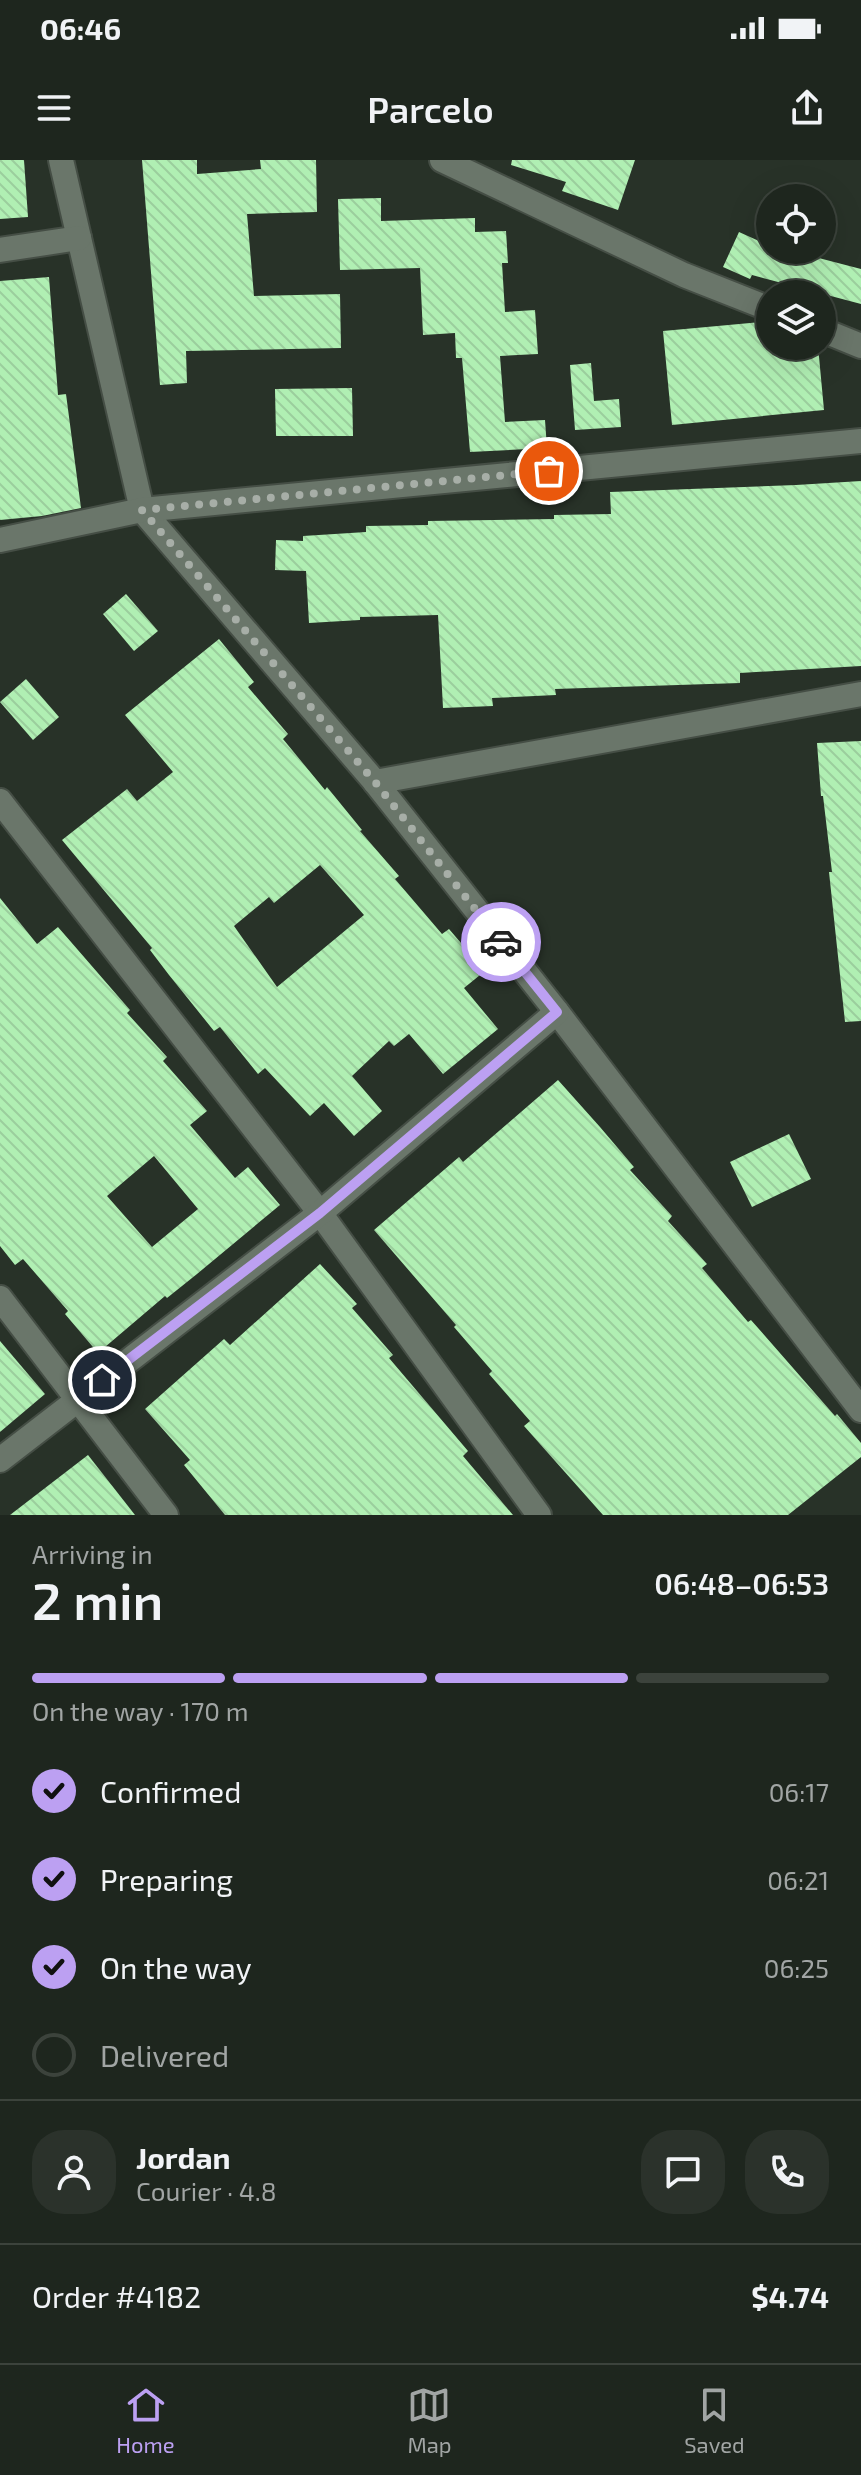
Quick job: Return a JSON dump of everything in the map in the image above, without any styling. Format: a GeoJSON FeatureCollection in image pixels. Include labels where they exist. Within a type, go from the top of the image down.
{"type":"FeatureCollection","features":[{"type":"Feature","properties":{"kind":"street"},"geometry":{"type":"LineString","coordinates":[[61,160],[142,510],[375,782],[557,1012],[861,1410]]}},
{"type":"Feature","properties":{"kind":"street"},"geometry":{"type":"LineString","coordinates":[[442,160],[684,275],[756,303]]}},
{"type":"Feature","properties":{"kind":"street"},"geometry":{"type":"LineString","coordinates":[[0,250],[79,238]]}},
{"type":"Feature","properties":{"kind":"street"},"geometry":{"type":"LineString","coordinates":[[836,336],[861,346]]}},
{"type":"Feature","properties":{"kind":"street"},"geometry":{"type":"LineString","coordinates":[[0,540],[142,510],[861,441]]}},
{"type":"Feature","properties":{"kind":"street"},"geometry":{"type":"LineString","coordinates":[[375,782],[861,694]]}},
{"type":"Feature","properties":{"kind":"street"},"geometry":{"type":"LineString","coordinates":[[0,801],[320,1213],[539,1515]]}},
{"type":"Feature","properties":{"kind":"street"},"geometry":{"type":"LineString","coordinates":[[0,1460],[320,1213],[557,1012]]}},
{"type":"Feature","properties":{"kind":"street"},"geometry":{"type":"LineString","coordinates":[[0,1298],[166,1515]]}},
{"type":"Feature","properties":{"kind":"building"},"geometry":{"type":"Polygon","coordinates":[[[0,160],[24,160],[28,217],[0,219],[0,160]]]}},
{"type":"Feature","properties":{"kind":"building"},"geometry":{"type":"Polygon","coordinates":[[[142,160],[197,160],[197,174],[261,169],[260,160],[316,160],[317,212],[247,214],[254,296],[340,294],[341,348],[186,351],[187,383],[160,385],[142,160]]]}},
{"type":"Feature","properties":{"kind":"building"},"geometry":{"type":"Polygon","coordinates":[[[512,160],[635,160],[618,210],[562,191],[566,182],[511,165],[512,160]]]}},
{"type":"Feature","properties":{"kind":"building"},"geometry":{"type":"Polygon","coordinates":[[[381,198],[381,221],[475,218],[475,232],[506,231],[508,263],[502,263],[505,312],[535,310],[538,354],[500,356],[505,422],[545,420],[547,448],[470,452],[462,358],[456,358],[455,333],[423,335],[420,268],[340,270],[338,199],[381,198]]]}},
{"type":"Feature","properties":{"kind":"building"},"geometry":{"type":"Polygon","coordinates":[[[739,232],[756,240],[756,264],[836,262],[861,269],[861,304],[836,297],[836,280],[771,280],[752,275],[750,279],[723,267],[739,232]]]}},
{"type":"Feature","properties":{"kind":"building"},"geometry":{"type":"Polygon","coordinates":[[[49,277],[58,395],[66,394],[81,508],[0,520],[0,281],[49,277]]]}},
{"type":"Feature","properties":{"kind":"building"},"geometry":{"type":"Polygon","coordinates":[[[756,322],[756,360],[819,360],[824,410],[672,425],[663,331],[756,322]]]}},
{"type":"Feature","properties":{"kind":"building"},"geometry":{"type":"Polygon","coordinates":[[[591,363],[594,401],[619,399],[621,427],[575,430],[570,365],[591,363]]]}},
{"type":"Feature","properties":{"kind":"building"},"geometry":{"type":"Polygon","coordinates":[[[352,388],[353,436],[276,436],[275,389],[352,388]]]}},
{"type":"Feature","properties":{"kind":"building"},"geometry":{"type":"Polygon","coordinates":[[[861,481],[861,666],[740,673],[740,683],[555,689],[556,695],[492,698],[493,706],[443,708],[438,615],[360,617],[360,620],[309,623],[306,571],[275,570],[276,540],[303,541],[303,536],[366,532],[366,526],[611,514],[610,492],[861,481]]]}},
{"type":"Feature","properties":{"kind":"building"},"geometry":{"type":"Polygon","coordinates":[[[126,594],[158,631],[134,651],[103,614],[126,594]]]}},
{"type":"Feature","properties":{"kind":"building"},"geometry":{"type":"Polygon","coordinates":[[[219,639],[254,682],[248,687],[288,734],[283,739],[325,790],[327,787],[399,876],[395,879],[442,934],[449,929],[485,971],[464,988],[498,1029],[443,1074],[409,1034],[394,1046],[389,1041],[352,1076],[382,1111],[354,1136],[324,1103],[310,1116],[265,1068],[258,1074],[220,1027],[214,1031],[150,950],[152,948],[62,840],[127,789],[137,801],[173,772],[125,715],[219,639]],[[320,865],[274,903],[269,897],[234,926],[277,987],[364,915],[320,865]]]}},
{"type":"Feature","properties":{"kind":"building"},"geometry":{"type":"Polygon","coordinates":[[[26,679],[59,717],[33,740],[0,702],[26,679]]]}},
{"type":"Feature","properties":{"kind":"building"},"geometry":{"type":"Polygon","coordinates":[[[861,741],[861,1021],[845,1022],[817,743],[861,741]]]}},
{"type":"Feature","properties":{"kind":"building"},"geometry":{"type":"Polygon","coordinates":[[[0,898],[37,944],[58,927],[130,1010],[127,1013],[167,1057],[163,1061],[207,1111],[190,1125],[235,1178],[248,1167],[280,1205],[98,1353],[65,1314],[68,1311],[23,1259],[15,1265],[0,1246],[0,898]],[[154,1156],[107,1196],[152,1247],[198,1209],[154,1156]]]}},
{"type":"Feature","properties":{"kind":"building"},"geometry":{"type":"Polygon","coordinates":[[[558,1080],[634,1167],[630,1170],[672,1216],[668,1221],[707,1264],[702,1268],[861,1443],[861,1457],[788,1515],[603,1515],[524,1426],[530,1421],[489,1374],[492,1371],[374,1230],[459,1157],[463,1162],[558,1080]]]}},
{"type":"Feature","properties":{"kind":"building"},"geometry":{"type":"Polygon","coordinates":[[[789,1134],[811,1179],[752,1207],[730,1162],[789,1134]]]}},
{"type":"Feature","properties":{"kind":"building"},"geometry":{"type":"Polygon","coordinates":[[[320,1264],[357,1304],[352,1308],[393,1355],[389,1358],[468,1451],[463,1456],[513,1515],[225,1515],[184,1465],[190,1460],[145,1409],[224,1339],[230,1345],[320,1264]]]}},
{"type":"Feature","properties":{"kind":"building"},"geometry":{"type":"Polygon","coordinates":[[[0,1341],[45,1394],[0,1432],[0,1341]]]}},
{"type":"Feature","properties":{"kind":"building"},"geometry":{"type":"Polygon","coordinates":[[[88,1455],[135,1515],[10,1515],[88,1455]]]}},
{"type":"Feature","properties":{"kind":"way so far"},"geometry":{"type":"LineString","coordinates":[[501,942],[375,782],[142,510],[549,471]]}},
{"type":"Feature","properties":{"kind":"route"},"geometry":{"type":"LineString","coordinates":[[102,1380],[320,1213],[557,1012],[501,942]]}}]}
